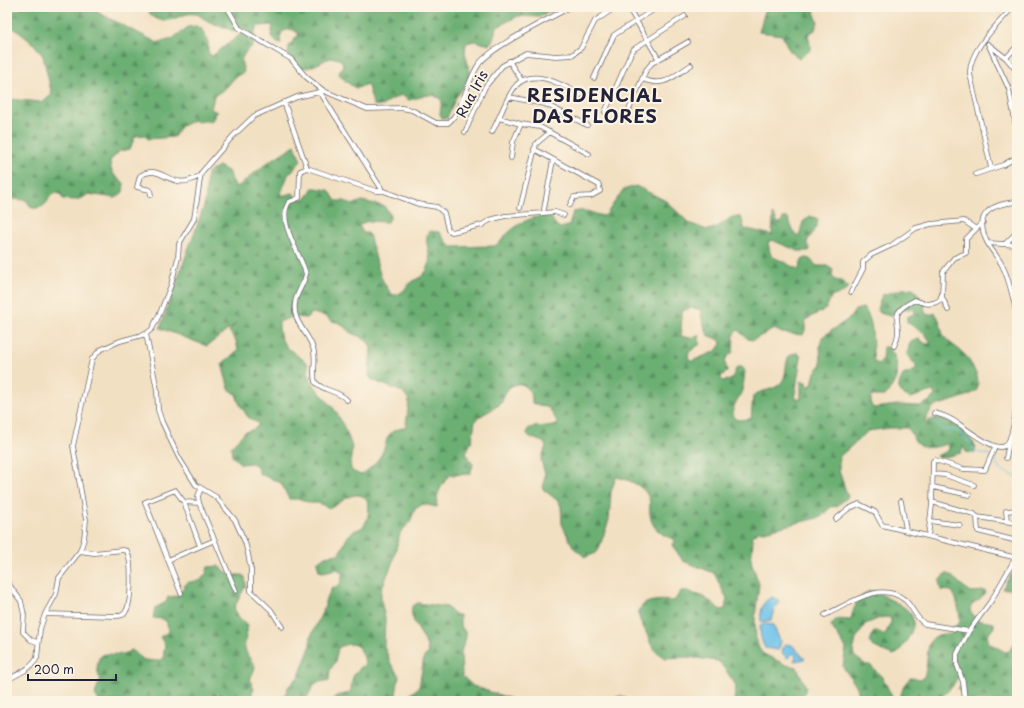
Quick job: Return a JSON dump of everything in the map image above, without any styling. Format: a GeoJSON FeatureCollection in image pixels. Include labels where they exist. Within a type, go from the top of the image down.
{"type":"FeatureCollection","features":[{"type":"Feature","properties":{"kind":"street"},"geometry":{"type":"LineString","coordinates":[[227,7],[239,28],[291,59],[306,77],[322,92],[382,190],[394,196],[418,204],[437,207],[444,212],[448,230],[452,232],[482,225],[490,220],[505,216],[555,212],[564,215]]}},
{"type":"Feature","properties":{"kind":"street"},"geometry":{"type":"LineString","coordinates":[[152,195],[150,190],[137,186],[140,176],[147,171],[154,171],[181,183],[192,180],[200,175],[233,136],[254,116],[284,102],[306,94],[322,92],[367,109],[402,108],[412,110],[436,123],[448,123],[455,114],[480,62],[493,52],[570,7]]}},
{"type":"Feature","properties":{"kind":"street","name":"Rua Iris"},"geometry":{"type":"LineString","coordinates":[[464,132],[485,88],[497,71],[509,61],[526,53],[556,56],[572,55],[581,48],[595,21],[616,7]]}},
{"type":"Feature","properties":{"kind":"street"},"geometry":{"type":"LineString","coordinates":[[628,7],[658,58]]}},
{"type":"Feature","properties":{"kind":"street"},"geometry":{"type":"LineString","coordinates":[[594,78],[614,35],[658,7]]}},
{"type":"Feature","properties":{"kind":"street"},"geometry":{"type":"LineString","coordinates":[[991,168],[970,68],[972,59],[984,41],[1013,7]]}},
{"type":"Feature","properties":{"kind":"street"},"geometry":{"type":"LineString","coordinates":[[605,112],[631,53],[684,16]]}},
{"type":"Feature","properties":{"kind":"street"},"geometry":{"type":"LineString","coordinates":[[984,41],[1015,64],[1017,71]]}},
{"type":"Feature","properties":{"kind":"street"},"geometry":{"type":"LineString","coordinates":[[625,119],[649,66],[658,58],[688,42]]}},
{"type":"Feature","properties":{"kind":"street"},"geometry":{"type":"LineString","coordinates":[[988,44],[1008,89],[1017,132]]}},
{"type":"Feature","properties":{"kind":"street"},"geometry":{"type":"LineString","coordinates":[[1006,58],[1017,46]]}},
{"type":"Feature","properties":{"kind":"street"},"geometry":{"type":"LineString","coordinates":[[509,61],[522,81]]}},
{"type":"Feature","properties":{"kind":"street"},"geometry":{"type":"LineString","coordinates":[[642,80],[653,83],[663,83],[691,65]]}},
{"type":"Feature","properties":{"kind":"street"},"geometry":{"type":"LineString","coordinates":[[492,132],[512,90],[522,81],[533,78],[550,79],[581,95]]}},
{"type":"Feature","properties":{"kind":"street"},"geometry":{"type":"LineString","coordinates":[[509,97],[545,104],[587,125]]}},
{"type":"Feature","properties":{"kind":"street"},"geometry":{"type":"LineString","coordinates":[[284,102],[307,168]]}},
{"type":"Feature","properties":{"kind":"street"},"geometry":{"type":"LineString","coordinates":[[499,118],[521,124],[540,126],[589,154]]}},
{"type":"Feature","properties":{"kind":"street"},"geometry":{"type":"LineString","coordinates":[[511,158],[513,142],[521,124]]}},
{"type":"Feature","properties":{"kind":"street"},"geometry":{"type":"LineString","coordinates":[[520,208],[534,149],[538,141],[550,132]]}},
{"type":"Feature","properties":{"kind":"street"},"geometry":{"type":"LineString","coordinates":[[534,149],[595,182],[600,187],[600,191],[596,195],[574,197],[570,205]]}},
{"type":"Feature","properties":{"kind":"street"},"geometry":{"type":"LineString","coordinates":[[976,174],[1008,163],[1017,157]]}},
{"type":"Feature","properties":{"kind":"street"},"geometry":{"type":"LineString","coordinates":[[544,210],[553,160]]}},
{"type":"Feature","properties":{"kind":"street"},"geometry":{"type":"LineString","coordinates":[[347,400],[340,393],[320,386],[315,382],[316,358],[314,349],[309,338],[298,325],[295,309],[297,295],[306,274],[286,226],[286,211],[289,202],[299,198],[300,171],[307,168],[376,192],[380,192],[382,190]]}},
{"type":"Feature","properties":{"kind":"street"},"geometry":{"type":"LineString","coordinates":[[7,680],[30,667],[35,662],[37,658],[37,642],[45,614],[56,594],[62,572],[80,551],[84,539],[86,520],[73,446],[92,359],[100,350],[108,346],[146,334],[156,322],[176,271],[179,244],[194,219],[200,175]]}},
{"type":"Feature","properties":{"kind":"street"},"geometry":{"type":"LineString","coordinates":[[1017,202],[1000,204],[991,207],[985,213],[983,222],[988,243],[1005,272],[1017,315]]}},
{"type":"Feature","properties":{"kind":"street"},"geometry":{"type":"LineString","coordinates":[[851,292],[863,269],[863,262],[871,255],[892,245],[913,229],[931,224],[961,221],[976,229]]}},
{"type":"Feature","properties":{"kind":"street"},"geometry":{"type":"LineString","coordinates":[[948,310],[942,299],[943,272],[954,258],[966,253],[965,240],[983,222]]}},
{"type":"Feature","properties":{"kind":"street"},"geometry":{"type":"LineString","coordinates":[[1005,244],[1017,232]]}},
{"type":"Feature","properties":{"kind":"street"},"geometry":{"type":"LineString","coordinates":[[988,243],[1017,245]]}},
{"type":"Feature","properties":{"kind":"street"},"geometry":{"type":"LineString","coordinates":[[894,346],[899,337],[896,313],[900,308],[915,300],[930,304],[934,303],[940,300],[942,292]]}},
{"type":"Feature","properties":{"kind":"street"},"geometry":{"type":"LineString","coordinates":[[146,334],[158,410],[179,458],[201,489],[216,497],[235,520],[245,542],[251,566],[251,591],[271,610],[282,627]]}},
{"type":"Feature","properties":{"kind":"street"},"geometry":{"type":"LineString","coordinates":[[1006,458],[1016,419],[1017,406]]}},
{"type":"Feature","properties":{"kind":"street"},"geometry":{"type":"LineString","coordinates":[[934,413],[957,423],[996,447],[1005,447],[1010,438]]}},
{"type":"Feature","properties":{"kind":"street"},"geometry":{"type":"LineString","coordinates":[[928,536],[935,460],[962,469],[985,470],[996,447]]}},
{"type":"Feature","properties":{"kind":"street"},"geometry":{"type":"LineString","coordinates":[[933,474],[945,475],[974,485]]}},
{"type":"Feature","properties":{"kind":"street"},"geometry":{"type":"LineString","coordinates":[[933,487],[969,495]]}},
{"type":"Feature","properties":{"kind":"street"},"geometry":{"type":"LineString","coordinates":[[201,489],[198,496],[199,503],[236,591]]}},
{"type":"Feature","properties":{"kind":"street"},"geometry":{"type":"LineString","coordinates":[[182,593],[145,502],[175,490],[184,502],[200,546]]}},
{"type":"Feature","properties":{"kind":"street"},"geometry":{"type":"LineString","coordinates":[[901,501],[906,530]]}},
{"type":"Feature","properties":{"kind":"street"},"geometry":{"type":"LineString","coordinates":[[184,502],[199,503]]}},
{"type":"Feature","properties":{"kind":"street"},"geometry":{"type":"LineString","coordinates":[[932,502],[968,512],[976,517],[1017,523]]}},
{"type":"Feature","properties":{"kind":"street"},"geometry":{"type":"LineString","coordinates":[[836,519],[848,509],[859,504],[875,512],[881,524],[1017,557],[991,600],[969,631],[956,657],[963,682],[965,701]]}},
{"type":"Feature","properties":{"kind":"street"},"geometry":{"type":"LineString","coordinates":[[1007,521],[1006,511],[1017,510]]}},
{"type":"Feature","properties":{"kind":"street"},"geometry":{"type":"LineString","coordinates":[[976,517],[978,531],[1016,541],[1017,549]]}},
{"type":"Feature","properties":{"kind":"street"},"geometry":{"type":"LineString","coordinates":[[930,521],[960,525]]}},
{"type":"Feature","properties":{"kind":"street"},"geometry":{"type":"LineString","coordinates":[[168,560],[214,540]]}},
{"type":"Feature","properties":{"kind":"street"},"geometry":{"type":"LineString","coordinates":[[45,614],[115,616],[122,615],[127,610],[130,562],[127,551],[123,550],[94,554],[80,551]]}},
{"type":"Feature","properties":{"kind":"street"},"geometry":{"type":"LineString","coordinates":[[7,582],[20,601],[24,615],[23,632],[31,640],[37,642]]}},
{"type":"Feature","properties":{"kind":"street"},"geometry":{"type":"LineString","coordinates":[[825,615],[870,594],[886,592],[897,595],[906,601],[918,620],[924,624],[969,631]]}},
{"type":"Feature","properties":{"kind":"street"},"geometry":{"type":"LineString","coordinates":[[209,701],[211,698],[218,697],[226,701]]}},
{"type":"Feature","properties":{"kind":"green space"},"geometry":{"type":"Polygon","coordinates":[[[24,7],[98,7],[97,12],[158,43],[172,39],[188,27],[196,26],[201,28],[208,42],[208,52],[212,56],[241,34],[245,29],[243,27],[235,32],[196,14],[189,14],[173,19],[162,20],[155,18],[149,13],[150,9],[152,7],[562,7],[539,17],[518,16],[497,27],[489,45],[475,41],[466,43],[465,53],[470,71],[469,80],[456,97],[447,118],[442,118],[440,114],[442,100],[433,95],[409,100],[401,95],[382,106],[373,105],[367,84],[355,88],[340,75],[339,73],[343,65],[342,61],[337,58],[332,58],[311,67],[300,67],[288,55],[289,46],[299,34],[291,29],[282,32],[280,38],[281,43],[278,44],[271,36],[273,25],[258,26],[254,33],[254,45],[246,51],[241,60],[244,72],[235,77],[226,88],[214,96],[211,109],[217,112],[211,122],[203,120],[198,122],[194,120],[180,127],[174,137],[148,139],[144,135],[135,136],[130,149],[120,151],[110,161],[114,174],[124,183],[123,192],[116,198],[88,194],[80,199],[69,200],[63,199],[60,194],[55,193],[43,206],[39,208],[32,208],[26,200],[7,199],[7,99],[42,102],[52,95],[43,56],[34,44],[7,23],[7,9],[17,10],[24,7]]]}},
{"type":"Feature","properties":{"kind":"green space"},"geometry":{"type":"Polygon","coordinates":[[[766,7],[816,7],[814,12],[818,22],[815,30],[808,34],[811,50],[799,58],[789,50],[782,35],[759,32],[766,7]]]}},
{"type":"Feature","properties":{"kind":"green space"},"geometry":{"type":"Polygon","coordinates":[[[295,145],[301,161],[288,175],[280,196],[293,193],[297,198],[304,200],[313,188],[316,188],[329,190],[336,201],[345,201],[352,205],[362,201],[384,206],[390,214],[390,219],[387,222],[367,221],[359,225],[363,233],[368,233],[369,235],[381,277],[393,295],[402,292],[413,281],[421,277],[427,269],[429,258],[427,236],[429,231],[439,232],[451,247],[494,246],[521,223],[532,218],[544,216],[551,217],[560,228],[569,226],[573,212],[587,211],[605,216],[623,190],[636,186],[666,201],[689,223],[707,230],[716,228],[732,217],[741,217],[745,230],[748,229],[772,235],[773,214],[778,223],[781,223],[783,218],[788,218],[795,235],[799,236],[803,222],[810,216],[818,219],[815,229],[807,242],[809,251],[798,251],[772,240],[768,242],[770,253],[773,257],[799,269],[802,260],[806,258],[810,259],[817,266],[827,266],[833,270],[832,275],[835,280],[841,281],[849,287],[844,292],[831,297],[826,309],[805,320],[805,330],[803,335],[782,333],[774,329],[753,340],[748,339],[738,330],[734,333],[733,352],[726,358],[725,362],[727,371],[721,377],[722,381],[731,380],[737,367],[742,367],[745,371],[741,394],[733,409],[734,416],[737,420],[751,419],[753,396],[778,386],[784,378],[788,358],[793,354],[798,353],[801,357],[795,394],[796,399],[801,399],[801,381],[806,382],[808,386],[812,385],[815,372],[821,365],[820,346],[822,337],[850,318],[855,310],[863,308],[870,319],[874,362],[879,364],[882,361],[883,347],[887,347],[893,353],[897,366],[897,376],[891,388],[885,396],[871,396],[871,405],[874,408],[897,405],[920,406],[928,402],[935,395],[933,391],[910,398],[903,394],[899,389],[899,383],[903,375],[916,370],[916,366],[907,355],[910,342],[919,339],[926,344],[931,343],[926,335],[907,322],[907,317],[915,313],[914,308],[897,311],[890,316],[880,313],[877,309],[882,295],[903,289],[913,288],[926,304],[924,308],[926,314],[930,315],[935,313],[939,319],[946,339],[963,352],[973,367],[978,383],[976,391],[973,393],[933,407],[924,421],[939,418],[955,424],[973,442],[976,447],[974,453],[966,452],[963,446],[961,453],[940,458],[936,456],[948,451],[949,447],[947,444],[929,448],[921,446],[917,443],[907,428],[889,428],[868,431],[839,457],[839,471],[848,497],[837,506],[831,507],[821,517],[760,532],[758,530],[756,534],[751,536],[753,541],[751,561],[759,584],[755,618],[756,641],[762,653],[786,665],[797,667],[806,687],[802,701],[734,701],[736,686],[718,661],[688,657],[665,658],[657,653],[653,648],[639,617],[639,611],[646,603],[663,600],[674,601],[681,591],[687,591],[702,596],[721,610],[725,609],[727,599],[714,573],[683,561],[672,545],[675,539],[662,534],[655,528],[651,519],[649,500],[646,492],[634,483],[616,477],[611,492],[609,520],[598,551],[585,557],[574,548],[562,524],[561,506],[558,501],[543,489],[545,474],[541,460],[546,446],[543,442],[530,437],[527,434],[528,429],[535,427],[549,427],[556,425],[557,421],[549,408],[532,403],[532,398],[528,389],[521,384],[517,384],[508,389],[501,403],[475,421],[472,440],[466,453],[473,465],[470,474],[449,475],[438,494],[437,507],[423,504],[415,509],[410,522],[400,533],[392,564],[381,590],[381,600],[385,618],[384,646],[391,664],[399,676],[395,701],[333,701],[336,696],[350,692],[354,675],[365,663],[362,652],[359,648],[353,644],[349,644],[338,648],[335,662],[330,670],[329,680],[315,683],[305,701],[279,701],[287,692],[288,687],[299,676],[309,650],[311,636],[325,606],[325,601],[332,588],[339,585],[342,578],[342,572],[337,569],[323,572],[319,571],[317,562],[325,556],[338,554],[349,535],[363,527],[369,511],[367,501],[361,495],[355,495],[348,497],[330,508],[318,503],[309,503],[301,499],[289,499],[281,483],[260,474],[256,465],[251,463],[241,464],[232,456],[231,446],[245,432],[254,429],[259,424],[248,417],[239,403],[236,394],[229,389],[222,364],[238,350],[236,341],[229,331],[237,323],[207,346],[160,328],[205,203],[207,173],[219,166],[228,171],[236,188],[267,163],[295,145]],[[691,308],[682,311],[681,336],[690,338],[699,335],[700,344],[689,352],[688,357],[692,361],[716,351],[721,344],[720,340],[708,335],[703,323],[700,309],[691,308]],[[312,313],[306,318],[292,317],[279,322],[279,331],[287,347],[308,364],[310,378],[337,413],[352,447],[350,463],[352,471],[361,475],[379,458],[384,450],[388,437],[392,432],[406,426],[409,400],[403,392],[372,380],[369,376],[371,348],[369,343],[361,337],[351,333],[340,323],[332,321],[325,316],[312,313]]]}},
{"type":"Feature","properties":{"kind":"green space"},"geometry":{"type":"Polygon","coordinates":[[[1017,565],[1017,589],[1002,589],[1017,565]]]}},
{"type":"Feature","properties":{"kind":"green space"},"geometry":{"type":"Polygon","coordinates":[[[218,566],[231,575],[242,575],[245,577],[246,585],[234,608],[240,619],[248,625],[245,650],[255,666],[251,677],[251,682],[254,689],[252,696],[270,701],[223,701],[211,695],[193,701],[99,701],[95,694],[100,680],[97,668],[99,658],[104,654],[121,654],[132,650],[144,660],[159,661],[163,659],[165,645],[160,637],[168,632],[167,622],[163,619],[153,618],[155,608],[166,602],[168,597],[177,596],[187,583],[200,581],[206,574],[208,567],[218,566]]]}},
{"type":"Feature","properties":{"kind":"green space"},"geometry":{"type":"Polygon","coordinates":[[[945,574],[949,574],[970,592],[985,591],[986,594],[971,606],[970,611],[976,620],[994,623],[994,628],[987,634],[989,643],[1005,652],[1009,651],[1017,639],[1017,701],[964,701],[964,696],[958,688],[965,682],[959,675],[952,687],[942,696],[940,701],[899,701],[904,685],[910,678],[920,679],[924,677],[931,641],[935,637],[942,634],[952,634],[956,625],[960,623],[955,596],[951,591],[941,590],[939,581],[945,574]]]}},
{"type":"Feature","properties":{"kind":"green space"},"geometry":{"type":"Polygon","coordinates":[[[869,591],[877,592],[900,605],[912,616],[913,622],[909,636],[898,653],[893,655],[872,646],[870,642],[873,633],[877,631],[885,635],[891,622],[891,618],[887,617],[865,624],[856,639],[853,652],[854,656],[866,665],[870,665],[883,678],[894,701],[860,701],[857,687],[843,667],[846,648],[831,626],[837,620],[851,620],[857,603],[865,593],[869,591]]]}},
{"type":"Feature","properties":{"kind":"green space"},"geometry":{"type":"Polygon","coordinates":[[[418,603],[447,607],[454,614],[460,615],[460,625],[466,633],[466,638],[461,651],[462,676],[473,686],[517,701],[406,701],[407,697],[419,687],[424,657],[428,654],[425,642],[413,618],[412,606],[418,603]]]}},
{"type":"Feature","properties":{"kind":"green space"},"geometry":{"type":"Polygon","coordinates":[[[621,696],[626,697],[628,701],[569,701],[574,698],[612,698],[621,696]]]}},
{"type":"Feature","properties":{"kind":"water"},"geometry":{"type":"Polygon","coordinates":[[[772,597],[778,600],[779,604],[775,607],[771,620],[761,622],[762,607],[766,601],[772,597]]]}},
{"type":"Feature","properties":{"kind":"water"},"geometry":{"type":"Polygon","coordinates":[[[765,624],[773,625],[781,642],[778,650],[765,648],[761,637],[760,626],[765,624]]]}},
{"type":"Feature","properties":{"kind":"water"},"geometry":{"type":"Polygon","coordinates":[[[784,644],[792,645],[805,659],[794,661],[796,656],[794,653],[787,658],[782,653],[784,644]]]}},
{"type":"Feature","properties":{"kind":"waterway"},"geometry":{"type":"LineString","coordinates":[[932,421],[944,430],[953,430],[961,434],[976,452],[990,455]]}},
{"type":"Feature","properties":{"kind":"waterway"},"geometry":{"type":"LineString","coordinates":[[994,456],[999,469],[1017,477]]}},
{"type":"Feature","properties":{"kind":"district","name":"RESIDENCIAL DAS FLORES"},"geometry":{"type":"Point","coordinates":[595,106]}}]}
